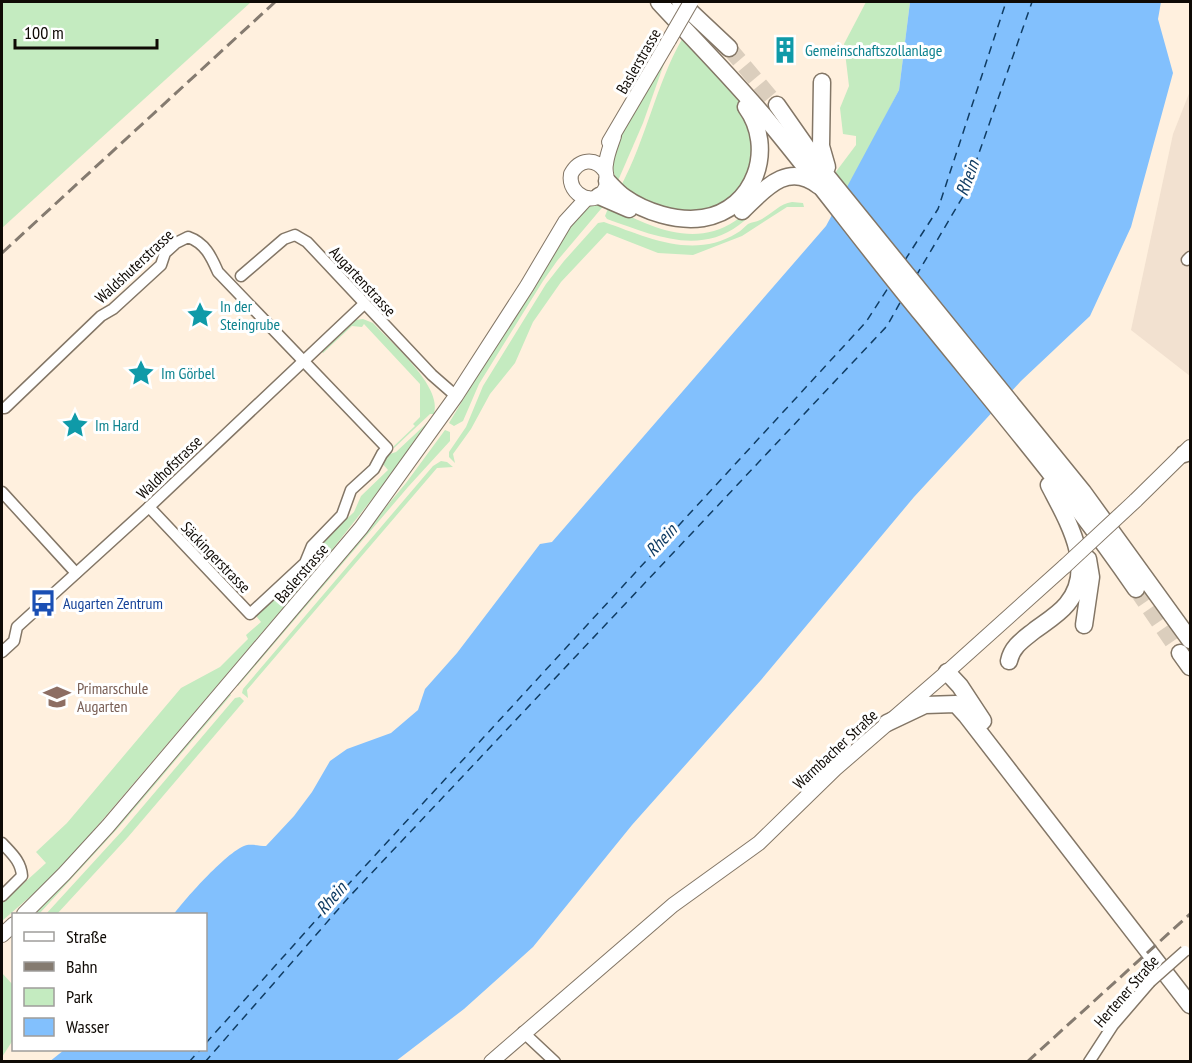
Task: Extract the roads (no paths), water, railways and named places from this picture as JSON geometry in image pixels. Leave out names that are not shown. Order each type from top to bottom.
[{"type":"highway","points":[[659,2],[719,64],[769,122],[848,201],[916,297]]},
{"type":"highway","points":[[680,2],[729,48]]},
{"type":"highway","points":[[600,187],[654,212],[691,219],[724,211],[747,191],[760,162],[757,124],[690,35]]},
{"type":"highway","points":[[822,82],[821,146],[824,177]]},
{"type":"highway","points":[[777,105],[824,177],[916,297],[1014,418],[1083,492],[1165,602],[1185,646],[1191,668]]},
{"type":"highway","points":[[600,187],[615,201],[656,223],[670,227],[696,228],[721,224],[733,218],[775,180],[783,177],[801,178],[814,182],[824,177]]},
{"type":"highway","points":[[1009,661],[1014,647],[1065,607],[1080,578],[1081,563],[1065,517],[1014,418]]},
{"type":"highway","points":[[1028,445],[1113,555],[1136,589]]},
{"type":"highway","points":[[1053,476],[1074,521],[1089,563],[1090,588],[1084,625]]},
{"type":"highway","points":[[1078,511],[1095,546]]},
{"type":"highway","points":[[1165,602],[1191,620]]},
{"type":"highway","points":[[947,672],[948,694],[1191,1005]]},
{"type":"highway","points":[[947,672],[960,686],[987,726],[1191,998]]},
{"type":"highway","points":[[887,723],[925,705],[956,704]]},
{"type":"main road","name":"Baslerstrasse","points":[[593,162],[614,136],[691,2]]},
{"type":"main road","name":"Baslerstrasse","points":[[26,913],[108,826],[361,528],[456,396],[565,222],[600,187],[614,136]]},
{"type":"main road","points":[[593,162],[602,167],[600,187],[580,197],[572,188],[570,178],[573,170],[581,163],[593,162]]},
{"type":"main road","name":"Baslerstrasse","points":[[565,222],[572,188]]},
{"type":"main road","name":"Warmbacher Straße","points":[[491,1062],[523,1032],[673,905],[759,843],[835,769],[1065,566],[1188,451]]},
{"type":"street","name":"Augartenstrasse","points":[[241,276],[284,238],[295,236],[307,242],[432,375],[456,396]]},
{"type":"street","name":"Waldshuterstrasse","points":[[2,408],[5,408],[101,316],[161,265],[165,253],[176,243],[188,237],[198,241],[210,253],[218,272],[304,359]]},
{"type":"street","name":"Waldhofstrasse","points":[[2,652],[14,641],[16,627],[148,507],[364,304]]},
{"type":"street","name":"Säckingerstrasse","points":[[148,507],[250,614],[305,563],[312,546],[342,515],[351,490],[374,470],[387,448],[304,359]]},
{"type":"street","points":[[2,492],[76,573]]},
{"type":"street","points":[[2,843],[18,860],[22,876],[2,896]]},
{"type":"street","name":"Hertener Straße","points":[[1089,1062],[1113,1025],[1150,982],[1188,948]]},
{"type":"street","points":[[523,1032],[555,1062]]},
{"type":"water","name":"Rhein","points":[[910,2],[1161,2],[1158,19],[1173,73],[1131,227],[1090,316],[1021,381],[914,497],[761,680],[632,825],[533,947],[464,1009],[396,1061],[49,1062],[63,1051],[207,1051],[207,913],[175,913],[197,887],[239,848],[247,845],[266,846],[294,816],[312,792],[330,761],[347,749],[391,733],[418,710],[425,689],[457,653],[540,544],[552,542],[826,226],[899,90]]},
{"type":"tunnel","points":[[729,48],[777,105]]},
{"type":"tunnel","points":[[1136,589],[1180,653]]},
{"type":"railway","points":[[2,253],[275,2]]},
{"type":"railway","points":[[1027,1062],[1190,914]]},
{"type":"place","name":"Gemeinschaftszollanlage","points":[[785,50]]},
{"type":"place","name":"In der Steingrube","points":[[200,315]]},
{"type":"place","name":"Im Görbel","points":[[141,373]]},
{"type":"place","name":"Im Hard","points":[[75,425]]},
{"type":"place","name":"Augarten Zentrum","points":[[43,603]]},
{"type":"place","name":"Primarschule Augarten","points":[[57,697]]}]
